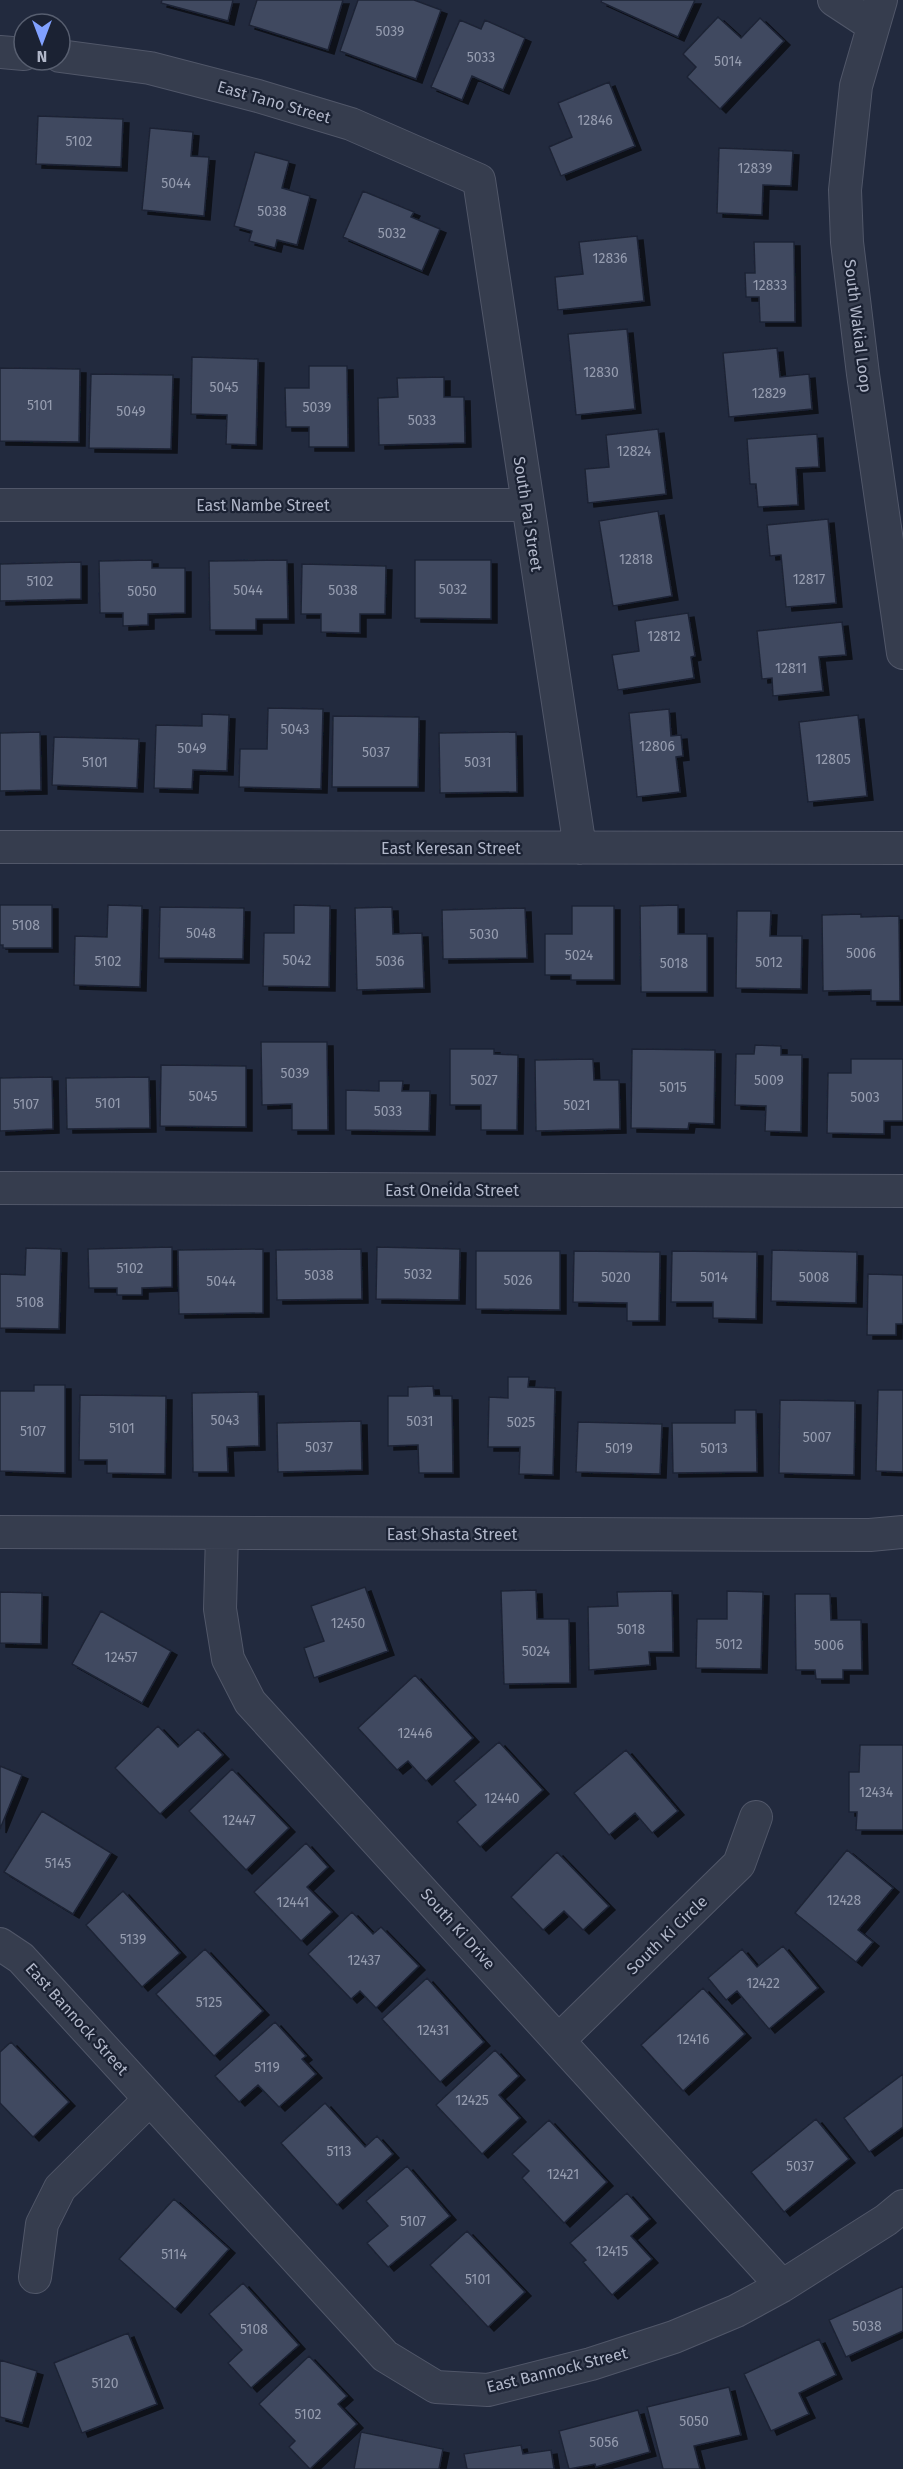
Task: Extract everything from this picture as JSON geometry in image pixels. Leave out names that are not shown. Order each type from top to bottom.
[{"type":"street","points":[[834,0],[877,12]]},
{"type":"street","name":"South Wakial Loop","points":[[877,12],[856,86],[845,190],[847,242],[903,653]]},
{"type":"street","name":"East Tano Street","points":[[72,58],[150,68],[258,96],[351,124],[479,180]]},
{"type":"street","name":"South Pai Street","points":[[479,180],[580,848]]},
{"type":"street","name":"East Nambe Street","points":[[0,505],[527,505]]},
{"type":"street","name":"East Keresan Street","points":[[0,847],[903,848]]},
{"type":"street","name":"East Oneida Street","points":[[0,1188],[903,1191]]},
{"type":"street","name":"East Shasta Street","points":[[0,1532],[870,1535],[903,1532]]},
{"type":"street","name":"South Ki Drive","points":[[222,1534],[220,1610],[228,1659],[250,1702],[782,2286]]},
{"type":"street","name":"South Ki Circle","points":[[559,2040],[739,1864],[756,1817]]},
{"type":"street","name":"East Bannock Street","points":[[0,1944],[21,1958],[385,2356],[436,2387],[488,2390],[591,2364],[674,2337],[736,2311],[782,2286],[886,2220],[903,2206]]},
{"type":"street","points":[[35,2277],[42,2224],[60,2188],[150,2099]]},
{"type":"building","points":[[162,0],[233,0],[228,21],[161,3]]},
{"type":"building","points":[[257,0],[343,0],[328,50],[249,25]]},
{"type":"building","points":[[358,0],[414,0],[441,10],[416,79],[340,51]]},
{"type":"building","points":[[602,0],[695,0],[678,37],[601,2]]},
{"type":"building","points":[[718,17],[741,38],[760,18],[784,41],[720,109],[687,77],[696,67],[683,54]]},
{"type":"building","points":[[460,20],[481,29],[485,20],[525,38],[503,90],[472,76],[462,100],[431,87]]},
{"type":"building","points":[[609,82],[635,146],[561,176],[549,147],[572,137],[558,103]]},
{"type":"building","points":[[38,116],[123,119],[121,167],[36,164]]},
{"type":"building","points":[[150,128],[193,132],[191,156],[209,157],[204,216],[142,210]]},
{"type":"building","points":[[719,148],[793,151],[791,186],[763,185],[762,215],[717,213]]},
{"type":"building","points":[[255,152],[289,161],[282,188],[310,196],[297,245],[277,240],[275,248],[249,241],[252,231],[234,226]]},
{"type":"building","points":[[363,191],[414,212],[411,217],[440,229],[422,271],[343,237]]},
{"type":"building","points":[[637,236],[644,301],[558,310],[555,277],[583,274],[579,242]]},
{"type":"building","points":[[754,242],[794,242],[795,322],[760,322],[759,297],[746,297],[745,273],[755,273]]},
{"type":"building","points":[[627,329],[635,409],[576,415],[568,334]]},
{"type":"building","points":[[777,348],[780,377],[809,374],[812,409],[729,417],[723,353]]},
{"type":"building","points":[[192,357],[258,359],[256,445],[226,444],[227,415],[191,414]]},
{"type":"building","points":[[309,366],[347,366],[348,447],[309,447],[309,427],[286,427],[285,388],[309,388]]},
{"type":"building","points":[[0,368],[80,369],[79,442],[0,441]]},
{"type":"building","points":[[91,374],[173,375],[171,449],[89,448]]},
{"type":"building","points":[[444,377],[444,397],[464,397],[465,443],[379,445],[378,398],[398,397],[397,378]]},
{"type":"building","points":[[658,429],[666,494],[588,503],[585,469],[609,467],[606,435]]},
{"type":"building","points":[[817,434],[819,467],[796,468],[798,505],[758,507],[756,484],[750,484],[747,439]]},
{"type":"building","points":[[658,511],[672,596],[613,606],[599,521]]},
{"type":"building","points":[[828,519],[836,603],[786,607],[781,555],[770,556],[767,525]]},
{"type":"building","points":[[152,560],[152,568],[185,568],[185,613],[148,614],[148,625],[123,626],[123,613],[100,613],[99,561]]},
{"type":"building","points":[[287,560],[288,619],[256,619],[256,630],[210,630],[209,561]]},
{"type":"building","points":[[415,560],[491,560],[491,619],[415,618]]},
{"type":"building","points":[[81,562],[81,599],[0,601],[0,564]]},
{"type":"building","points":[[302,564],[386,566],[385,614],[360,614],[360,633],[321,632],[321,614],[301,614]]},
{"type":"building","points":[[688,613],[695,656],[691,657],[694,678],[618,690],[612,655],[639,651],[635,621]]},
{"type":"building","points":[[842,622],[846,655],[819,657],[823,691],[773,696],[772,678],[762,679],[757,631]]},
{"type":"building","points":[[268,708],[323,709],[321,789],[239,787],[240,749],[267,749]]},
{"type":"building","points":[[669,709],[671,736],[681,735],[683,756],[676,757],[680,792],[637,797],[629,713]]},
{"type":"building","points":[[202,714],[229,715],[227,771],[193,770],[192,789],[154,788],[156,725],[202,726]]},
{"type":"building","points":[[858,715],[867,796],[808,802],[799,722]]},
{"type":"building","points":[[333,716],[419,717],[418,787],[332,787]]},
{"type":"building","points":[[40,732],[41,790],[0,791],[0,733]]},
{"type":"building","points":[[516,732],[517,792],[440,793],[439,733]]},
{"type":"building","points":[[54,737],[139,739],[137,788],[52,785]]},
{"type":"building","points":[[0,905],[52,905],[52,948],[3,948],[3,945],[0,945]]},
{"type":"building","points":[[108,905],[142,906],[140,987],[74,985],[75,936],[107,937]]},
{"type":"building","points":[[294,905],[330,906],[329,987],[263,986],[264,933],[294,933]]},
{"type":"building","points":[[678,905],[678,934],[707,934],[707,992],[641,992],[640,906]]},
{"type":"building","points":[[572,906],[614,906],[614,980],[571,980],[571,975],[545,975],[545,934],[572,934]]},
{"type":"building","points":[[160,907],[244,908],[243,959],[159,958]]},
{"type":"building","points":[[392,907],[393,934],[422,933],[424,988],[357,990],[355,908]]},
{"type":"building","points":[[525,908],[527,958],[443,959],[442,910]]},
{"type":"building","points":[[737,911],[771,911],[770,936],[802,936],[801,989],[736,988]]},
{"type":"building","points":[[861,914],[861,917],[899,916],[900,1001],[871,1001],[871,990],[823,991],[822,915]]},
{"type":"building","points":[[261,1042],[327,1042],[328,1130],[292,1130],[292,1104],[262,1105]]},
{"type":"building","points":[[755,1045],[781,1046],[781,1055],[802,1055],[801,1132],[765,1131],[766,1106],[735,1105],[736,1054],[754,1054]]},
{"type":"building","points":[[450,1049],[494,1049],[494,1054],[518,1055],[517,1130],[481,1130],[481,1105],[450,1105]]},
{"type":"building","points":[[632,1049],[715,1050],[714,1124],[689,1123],[688,1129],[631,1128]]},
{"type":"building","points":[[593,1059],[594,1080],[619,1080],[620,1129],[536,1131],[535,1060]]},
{"type":"building","points":[[851,1059],[903,1059],[903,1121],[884,1121],[884,1134],[827,1133],[828,1073],[851,1073]]},
{"type":"building","points":[[161,1065],[246,1066],[246,1127],[160,1126]]},
{"type":"building","points":[[52,1077],[53,1129],[0,1131],[0,1078]]},
{"type":"building","points":[[149,1077],[150,1128],[67,1129],[66,1078]]},
{"type":"building","points":[[379,1081],[403,1081],[402,1091],[430,1091],[429,1131],[346,1130],[346,1090],[379,1091]]},
{"type":"building","points":[[172,1247],[172,1287],[142,1288],[142,1295],[117,1295],[117,1288],[89,1288],[88,1249]]},
{"type":"building","points":[[377,1247],[460,1249],[459,1300],[376,1299]]},
{"type":"building","points":[[26,1248],[61,1249],[59,1329],[0,1328],[0,1274],[25,1275]]},
{"type":"building","points":[[263,1249],[263,1313],[179,1314],[178,1250]]},
{"type":"building","points":[[361,1249],[362,1299],[277,1300],[276,1250]]},
{"type":"building","points":[[772,1250],[857,1252],[856,1303],[771,1301]]},
{"type":"building","points":[[476,1251],[560,1251],[560,1310],[476,1309]]},
{"type":"building","points":[[574,1251],[660,1252],[659,1321],[627,1321],[627,1303],[573,1302]]},
{"type":"building","points":[[672,1251],[757,1252],[756,1319],[713,1318],[713,1302],[671,1302]]},
{"type":"building","points":[[868,1274],[903,1275],[903,1324],[896,1324],[896,1335],[867,1335]]},
{"type":"building","points":[[508,1377],[529,1377],[528,1387],[555,1388],[553,1475],[519,1474],[520,1447],[488,1447],[489,1397],[508,1398]]},
{"type":"building","points":[[34,1385],[65,1385],[65,1473],[0,1471],[0,1391],[34,1391]]},
{"type":"building","points":[[433,1386],[434,1396],[452,1396],[453,1473],[419,1473],[418,1445],[388,1446],[388,1396],[408,1396],[408,1387]]},
{"type":"building","points":[[878,1390],[903,1390],[903,1472],[876,1471]]},
{"type":"building","points":[[258,1392],[259,1446],[227,1447],[228,1472],[193,1472],[192,1393]]},
{"type":"building","points":[[80,1395],[166,1396],[165,1474],[107,1473],[107,1460],[79,1460]]},
{"type":"building","points":[[780,1400],[855,1401],[854,1475],[779,1473]]},
{"type":"building","points":[[735,1410],[756,1410],[757,1472],[673,1473],[672,1423],[735,1423]]},
{"type":"building","points":[[361,1421],[362,1470],[278,1472],[277,1423]]},
{"type":"building","points":[[578,1422],[662,1424],[660,1474],[576,1472]]},
{"type":"building","points":[[365,1587],[388,1651],[314,1678],[304,1648],[324,1641],[311,1606]]},
{"type":"building","points":[[536,1590],[537,1619],[569,1619],[570,1683],[504,1684],[501,1591]]},
{"type":"building","points":[[672,1591],[673,1652],[649,1652],[650,1665],[589,1670],[588,1607],[618,1606],[617,1592]]},
{"type":"building","points":[[727,1591],[763,1592],[761,1669],[696,1668],[697,1619],[727,1619]]},
{"type":"building","points":[[0,1592],[42,1593],[41,1644],[0,1643]]},
{"type":"building","points":[[795,1594],[830,1594],[831,1620],[861,1620],[862,1670],[843,1670],[843,1679],[816,1679],[815,1670],[796,1670]]},
{"type":"building","points":[[101,1611],[171,1651],[142,1703],[72,1664]]},
{"type":"building","points":[[415,1675],[473,1738],[426,1781],[408,1761],[397,1770],[358,1728]]},
{"type":"building","points":[[158,1726],[178,1747],[198,1729],[223,1755],[160,1814],[115,1768]]},
{"type":"building","points":[[499,1742],[543,1790],[480,1847],[457,1822],[476,1805],[454,1781]]},
{"type":"building","points":[[860,1745],[903,1745],[903,1830],[856,1830],[857,1812],[849,1812],[849,1772],[859,1772]]},
{"type":"building","points":[[626,1750],[678,1811],[652,1833],[635,1813],[609,1835],[574,1793]]},
{"type":"building","points":[[0,1766],[22,1775],[0,1829]]},
{"type":"building","points":[[232,1769],[289,1828],[246,1870],[189,1811]]},
{"type":"building","points":[[42,1811],[111,1853],[73,1914],[4,1872]]},
{"type":"building","points":[[306,1843],[328,1867],[307,1887],[332,1912],[301,1941],[254,1892]]},
{"type":"building","points":[[847,1850],[893,1888],[858,1930],[873,1942],[856,1962],[795,1913]]},
{"type":"building","points":[[557,1852],[609,1906],[583,1930],[564,1911],[543,1930],[511,1897]]},
{"type":"building","points":[[123,1891],[180,1953],[142,1987],[86,1925]]},
{"type":"building","points":[[352,1912],[373,1934],[381,1927],[419,1966],[376,2008],[360,1991],[351,1999],[308,1954]]},
{"type":"building","points":[[783,1946],[818,1988],[769,2029],[737,1991],[726,2000],[708,1978],[742,1949],[757,1967]]},
{"type":"building","points":[[205,1949],[263,2011],[214,2056],[156,1994]]},
{"type":"building","points":[[427,1978],[484,2042],[440,2082],[382,2019]]},
{"type":"building","points":[[703,1988],[745,2034],[683,2091],[641,2045]]},
{"type":"building","points":[[275,2022],[306,2056],[302,2059],[316,2074],[279,2107],[258,2085],[239,2102],[215,2076]]},
{"type":"building","points":[[11,2042],[69,2102],[33,2137],[0,2103],[0,2052]]},
{"type":"building","points":[[495,2050],[519,2076],[499,2095],[520,2118],[482,2154],[436,2105]]},
{"type":"building","points":[[903,2074],[903,2127],[869,2152],[844,2118]]},
{"type":"building","points":[[325,2103],[365,2147],[377,2136],[393,2154],[337,2205],[281,2143]]},
{"type":"building","points":[[816,2119],[849,2159],[784,2212],[751,2172]]},
{"type":"building","points":[[549,2120],[607,2182],[564,2223],[522,2178],[529,2171],[512,2154]]},
{"type":"building","points":[[407,2166],[450,2216],[388,2267],[367,2243],[388,2226],[366,2201]]},
{"type":"building","points":[[627,2193],[650,2219],[631,2236],[652,2259],[612,2295],[583,2262],[586,2260],[570,2243]]},
{"type":"building","points":[[174,2199],[229,2249],[175,2309],[119,2259]]},
{"type":"building","points":[[467,2231],[525,2292],[488,2327],[430,2265]]},
{"type":"building","points":[[243,2283],[299,2345],[251,2388],[228,2363],[242,2350],[209,2314]]},
{"type":"building","points":[[903,2286],[903,2331],[846,2357],[829,2320]]},
{"type":"building","points":[[128,2333],[157,2404],[82,2433],[54,2363]]},
{"type":"building","points":[[819,2339],[836,2375],[799,2393],[809,2414],[771,2431],[744,2374]]},
{"type":"building","points":[[309,2356],[347,2396],[338,2404],[357,2424],[310,2469],[289,2447],[295,2441],[259,2404]]},
{"type":"building","points":[[0,2360],[37,2371],[22,2423],[0,2417]]},
{"type":"building","points":[[729,2387],[741,2435],[694,2446],[700,2469],[663,2469],[647,2407]]},
{"type":"building","points":[[638,2410],[650,2452],[596,2467],[595,2464],[569,2469],[559,2431]]},
{"type":"building","points":[[361,2432],[443,2449],[439,2469],[354,2469]]},
{"type":"building","points":[[521,2445],[523,2454],[551,2450],[554,2469],[467,2469],[464,2454]]}]
